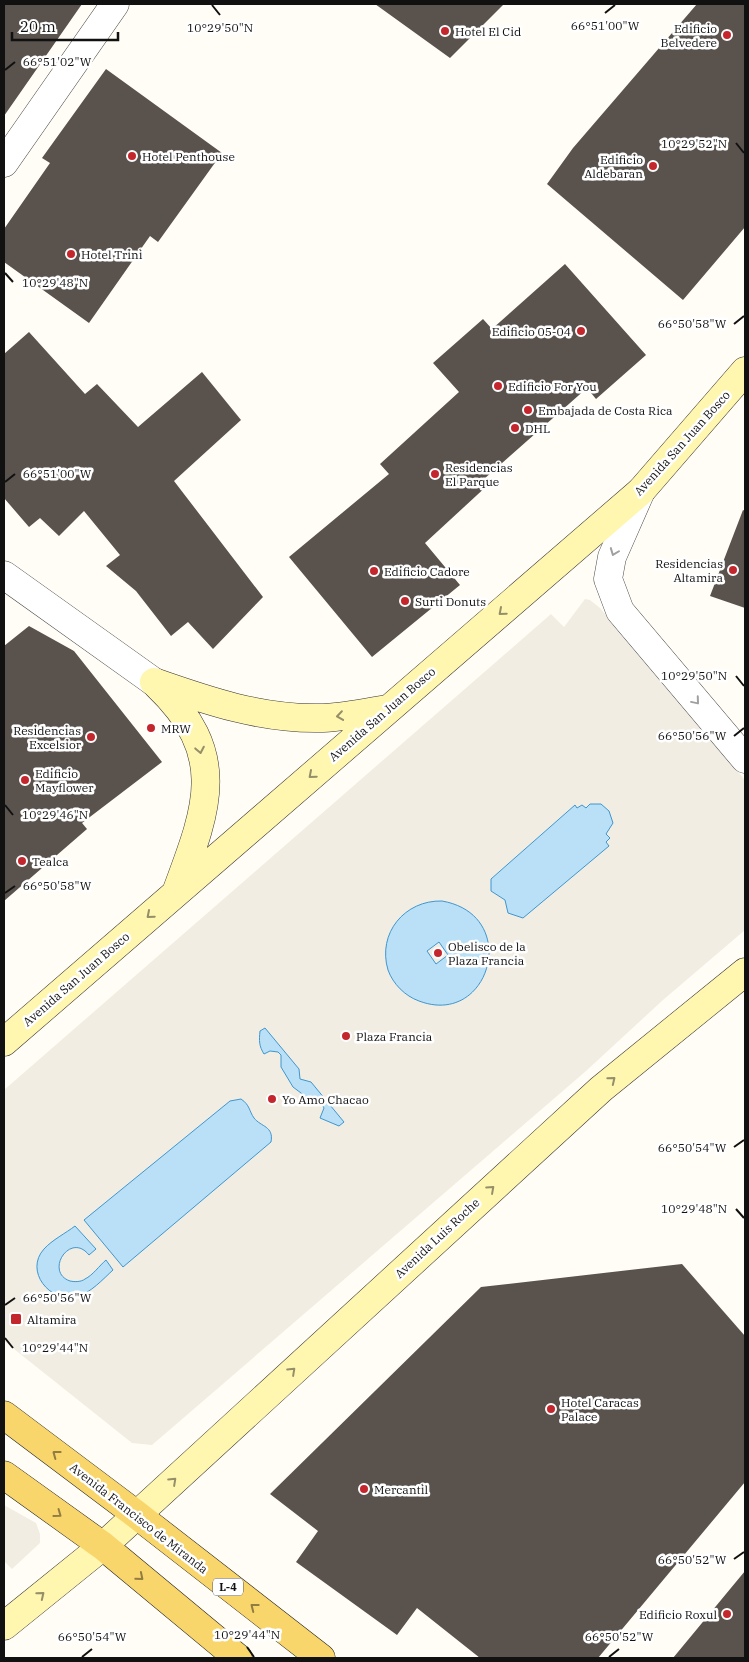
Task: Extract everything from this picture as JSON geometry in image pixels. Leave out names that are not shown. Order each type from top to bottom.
[{"type":"main road","name":"Avenida San Juan Bosco","points":[[4,1042],[641,491],[745,371]]},
{"type":"main road","points":[[154,682],[207,700],[263,715],[321,718],[388,709]]},
{"type":"main road","points":[[154,682],[188,719],[200,744],[203,768],[205,800],[200,828],[176,892]]},
{"type":"main road","name":"Avenida Luis Roche","points":[[4,1626],[103,1546],[601,1089],[745,972]]},
{"type":"main road","name":"Avenida Francisco de Miranda","points":[[4,1415],[138,1514],[321,1658]]},
{"type":"main road","points":[[4,1475],[103,1546],[238,1658]]},
{"type":"street","points":[[4,163],[115,4]]},
{"type":"street","points":[[641,491],[612,557],[608,579],[620,611],[745,759]]},
{"type":"street","points":[[4,575],[154,682]]},
{"type":"shaded area","name":"Plaza Francia","points":[[585,599],[590,600],[600,608],[745,780],[745,930],[663,1000],[586,1071],[152,1445],[132,1443],[4,1341],[4,1090],[551,614],[564,627]]},
{"type":"shaded area","points":[[4,1505],[36,1523],[40,1534],[40,1543],[12,1569],[4,1561]]},
{"type":"water","points":[[590,804],[601,804],[609,811],[613,823],[606,834],[610,838],[606,842],[609,846],[523,918],[508,913],[505,900],[491,891],[491,879],[575,805],[577,808],[582,805],[586,808]]},
{"type":"water","points":[[442,901],[467,910],[482,926],[489,946],[487,966],[479,985],[464,999],[444,1005],[419,1001],[404,993],[396,985],[388,970],[386,956],[390,932],[397,921],[406,913],[416,906]],"holes":[[[439,942],[448,955],[436,964],[427,951]]]},
{"type":"water","points":[[265,1028],[299,1069],[300,1079],[311,1082],[344,1122],[339,1126],[320,1118],[324,1108],[320,1101],[309,1099],[293,1087],[281,1067],[281,1055],[278,1052],[270,1051],[264,1054],[260,1046],[260,1031]]},
{"type":"water","points":[[241,1099],[248,1106],[254,1118],[269,1130],[271,1142],[123,1267],[84,1220],[230,1101]]},
{"type":"water","points":[[75,1226],[96,1249],[89,1255],[82,1249],[74,1248],[68,1250],[60,1262],[59,1270],[63,1276],[70,1281],[82,1281],[106,1260],[113,1270],[87,1292],[76,1297],[66,1298],[57,1295],[43,1284],[38,1275],[37,1267],[44,1249]]},
{"type":"building","points":[[4,4],[82,4],[4,116]]},
{"type":"building","name":"Hotel El Cid","points":[[375,4],[504,4],[450,58]]},
{"type":"building","name":"Edificio Aldebaran","points":[[697,4],[745,4],[745,227],[683,300],[547,184],[573,148]]},
{"type":"building","points":[[106,69],[222,153],[158,242],[150,236],[89,323],[4,262],[4,229],[50,163],[42,158]]},
{"type":"building","points":[[565,264],[646,355],[596,399],[587,388],[484,479],[489,484],[425,543],[460,585],[372,657],[289,557],[389,474],[380,464],[459,392],[433,363],[483,319],[492,329]]},
{"type":"building","points":[[29,332],[85,394],[97,384],[138,427],[202,372],[241,420],[174,481],[263,597],[213,649],[188,622],[171,636],[136,591],[106,566],[120,555],[84,511],[59,536],[40,518],[29,527],[4,498],[4,354]]},
{"type":"building","name":"Residencias Altamira","points":[[743,510],[745,511],[745,608],[710,596]]},
{"type":"building","points":[[29,626],[74,651],[162,762],[82,823],[87,829],[4,901],[4,646]]},
{"type":"building","name":"Hotel Caracas Palace","points":[[682,1264],[745,1336],[745,1482],[598,1658],[480,1658],[417,1608],[397,1635],[296,1562],[318,1531],[270,1494],[481,1287]]},
{"type":"building","name":"Edificio Roxul","points":[[745,1571],[745,1658],[673,1658]]},
{"type":"place","name":"Hotel El Cid","points":[[445,31]]},
{"type":"place","name":"Edificio Belvedere","points":[[727,35]]},
{"type":"place","name":"Hotel Penthouse","points":[[132,156]]},
{"type":"place","name":"Edificio Aldebaran","points":[[653,166]]},
{"type":"place","name":"Hotel Trini","points":[[71,254]]},
{"type":"place","name":"Edificio 05-04","points":[[581,331]]},
{"type":"place","name":"Edificio For You","points":[[498,386]]},
{"type":"place","name":"Embajada de Costa Rica","points":[[528,410]]},
{"type":"place","name":"DHL","points":[[515,428]]},
{"type":"place","name":"Residencias El Parque","points":[[435,474]]},
{"type":"place","name":"Residencias Altamira","points":[[733,570]]},
{"type":"place","name":"Edificio Cadore","points":[[374,571]]},
{"type":"place","name":"Surti Donuts","points":[[405,601]]},
{"type":"place","name":"MRW","points":[[151,728]]},
{"type":"place","name":"Residencias Excelsior","points":[[91,737]]},
{"type":"place","name":"Edificio Mayflower","points":[[25,780]]},
{"type":"place","name":"Tealca","points":[[22,861]]},
{"type":"place","name":"Obelisco de la Plaza Francia","points":[[438,953]]},
{"type":"place","name":"Plaza Francia","points":[[346,1036]]},
{"type":"place","name":"Yo Amo Chacao","points":[[272,1099]]},
{"type":"place","name":"Altamira","points":[[16,1319]]},
{"type":"place","name":"Hotel Caracas Palace","points":[[551,1409]]},
{"type":"place","name":"Mercantil","points":[[364,1489]]},
{"type":"place","name":"Edificio Roxul","points":[[727,1614]]}]
